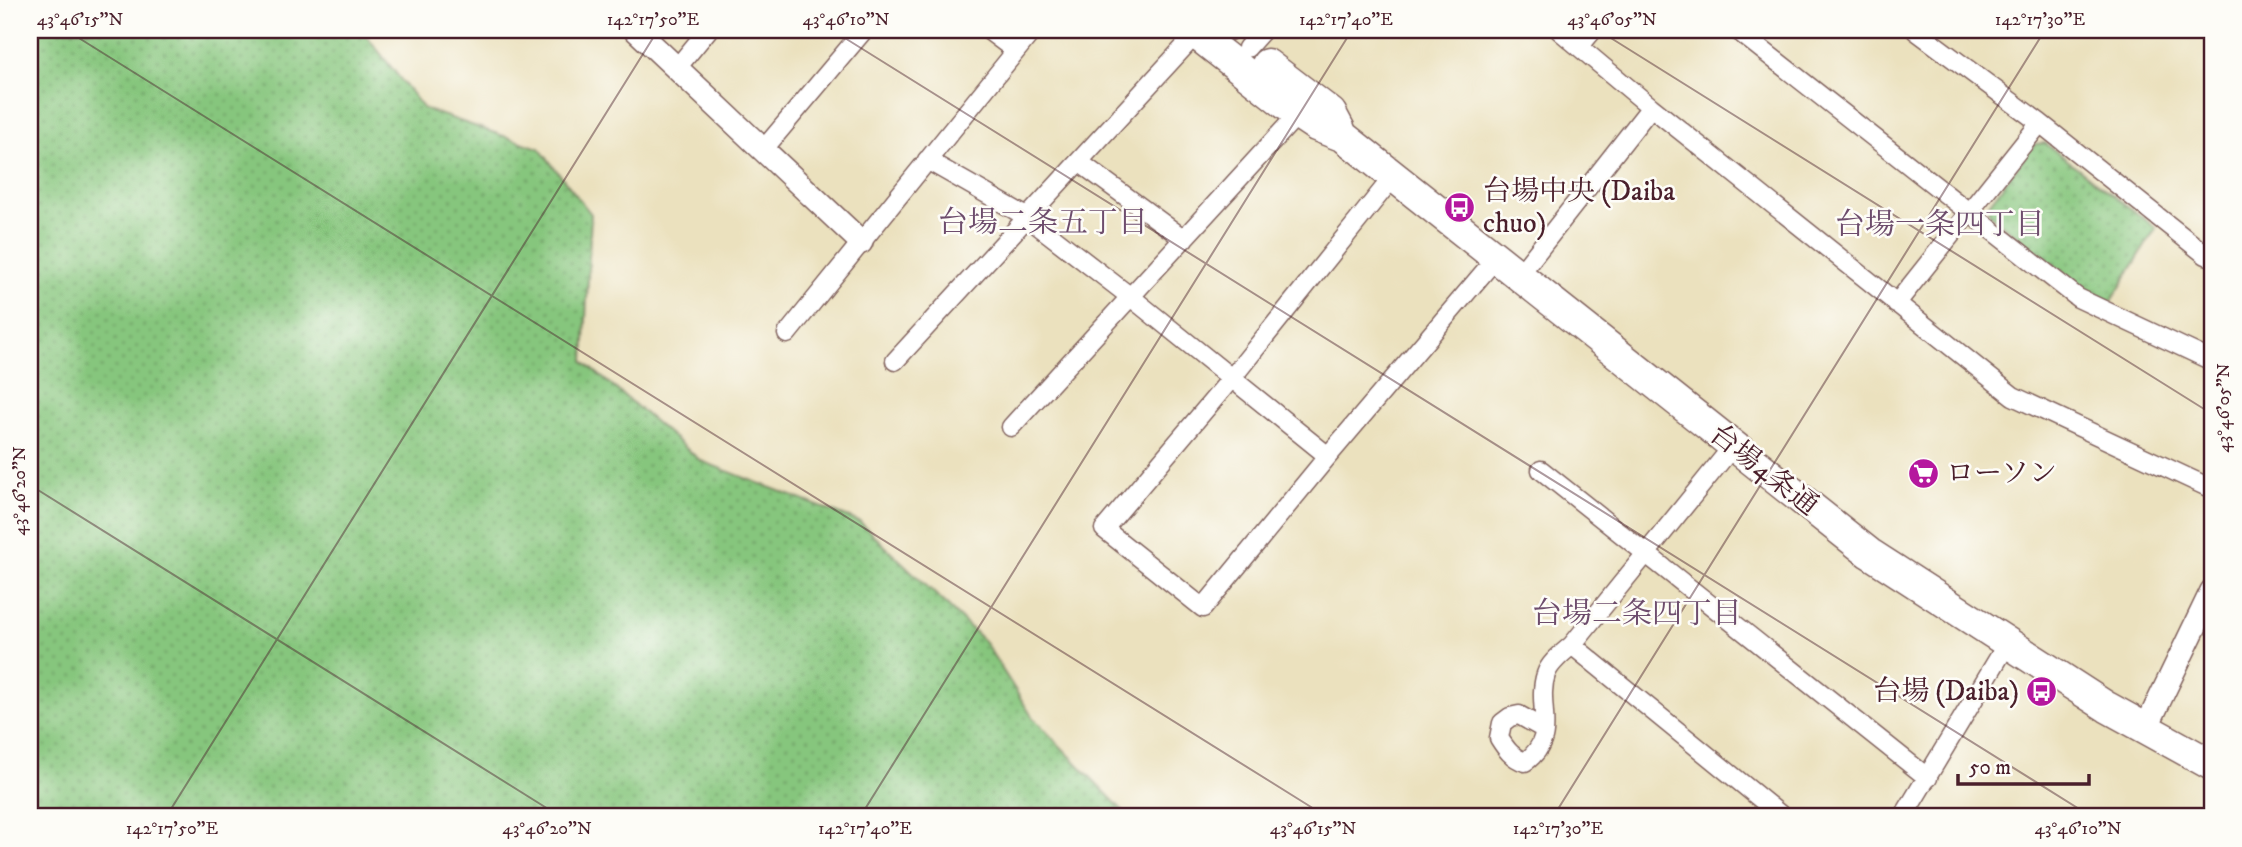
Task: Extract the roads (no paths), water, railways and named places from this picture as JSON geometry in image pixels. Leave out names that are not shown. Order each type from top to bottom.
[{"type":"highway","name":"台場4条通","points":[[1227,34],[1298,114],[1316,126],[1344,137],[1869,553],[2007,644],[2146,730],[2212,765]]},
{"type":"highway","name":"台場4条通","points":[[1227,34],[1331,113],[1344,137]]},
{"type":"street","points":[[636,30],[861,242]]},
{"type":"street","points":[[676,69],[708,30]]},
{"type":"street","points":[[763,150],[864,30]]},
{"type":"street","points":[[988,30],[1016,51]]},
{"type":"street","points":[[787,334],[1033,30]]},
{"type":"street","points":[[1559,30],[1651,107],[2013,396],[2212,489]]},
{"type":"street","points":[[1579,47],[1593,30]]},
{"type":"street","points":[[1737,30],[2078,298],[2212,360]]},
{"type":"street","points":[[1915,30],[2212,257]]},
{"type":"street","points":[[895,361],[1079,162],[1227,34]]},
{"type":"street","points":[[1393,177],[1231,379],[1104,529],[1203,608],[1328,456],[1508,267],[1651,107]]},
{"type":"street","points":[[1011,427],[1298,114]]},
{"type":"street","points":[[1896,304],[2040,124]]},
{"type":"street","points":[[928,160],[1027,217],[1328,456]]},
{"type":"street","points":[[1079,162],[1184,239]]},
{"type":"street","points":[[1544,729],[1546,674],[1556,659],[1572,645],[1733,446]]},
{"type":"street","points":[[1541,470],[1928,778]]},
{"type":"street","points":[[2146,730],[2212,591]]},
{"type":"street","points":[[1903,817],[2007,644]]},
{"type":"street","points":[[1572,645],[1783,817]]},
{"type":"place","name":"台場中央 (Daiba chuo)","points":[[1460,207]]},
{"type":"place","name":"ローソン","points":[[1923,473]]},
{"type":"place","name":"台場 (Daiba)","points":[[2042,691]]},
{"type":"district","name":"台場二条五丁目","points":[[1043,223]]},
{"type":"district","name":"台場一条四丁目","points":[[1940,225]]},
{"type":"district","name":"台場二条四丁目","points":[[1637,614]]}]
